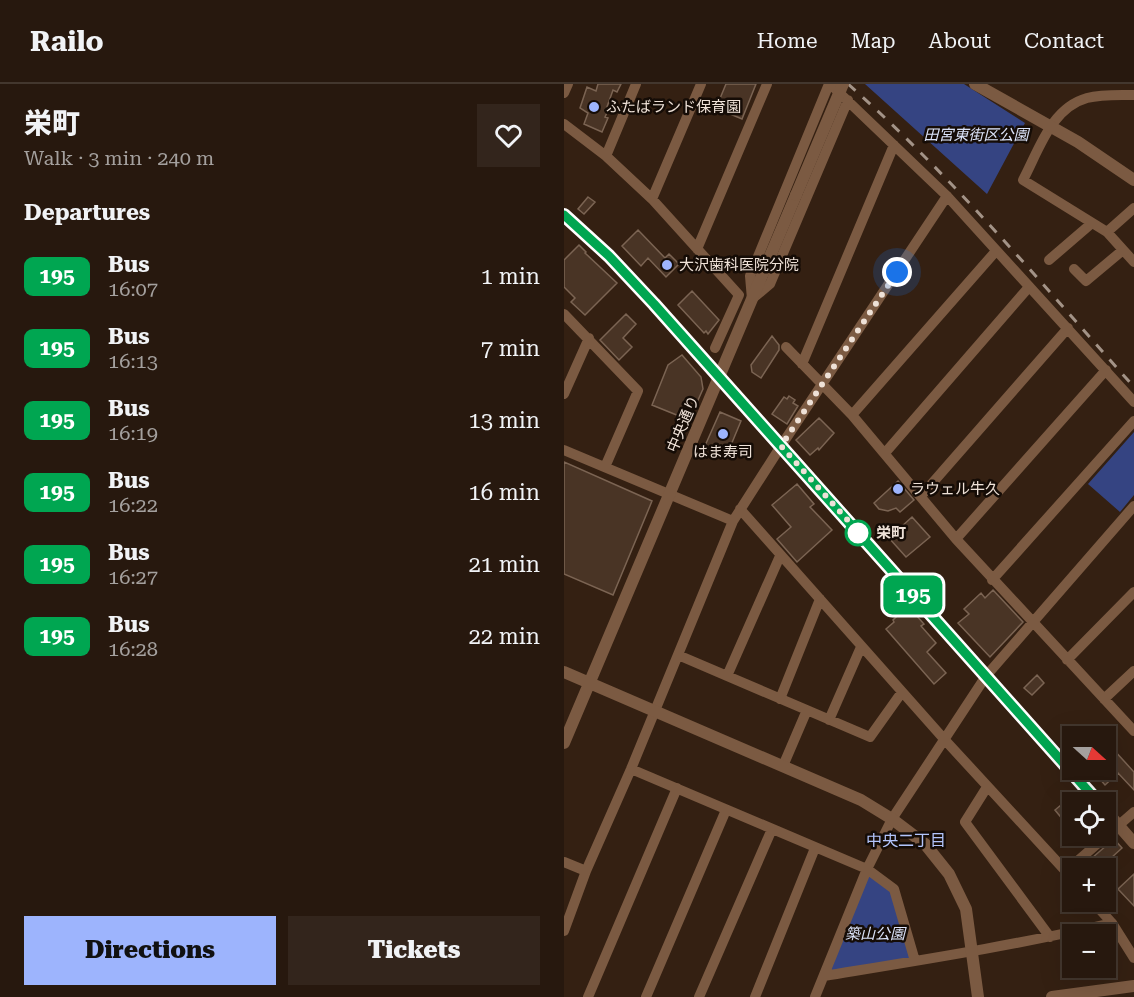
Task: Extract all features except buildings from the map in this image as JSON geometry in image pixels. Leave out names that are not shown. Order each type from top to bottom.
[{"type":"street","points":[[564,93],[568,84]]},
{"type":"street","points":[[606,156],[636,84]]},
{"type":"street","points":[[652,199],[701,84]]},
{"type":"street","points":[[697,249],[767,84]]},
{"type":"street","points":[[752,298],[750,276],[830,84],[947,196],[1134,402]]},
{"type":"street","name":"中央通り","points":[[564,743],[843,84]]},
{"type":"street","points":[[975,84],[1078,142],[1134,180]]},
{"type":"street","points":[[1134,95],[1117,90],[1075,103],[1050,127],[1023,180],[1107,232],[1134,261]]},
{"type":"street","points":[[752,298],[770,284],[848,100]]},
{"type":"street","points":[[564,124],[606,156],[652,199],[739,295],[715,348]]},
{"type":"street","points":[[802,364],[894,145]]},
{"type":"street","points":[[564,931],[586,871],[631,769],[733,521],[947,196]]},
{"type":"street","points":[[1107,232],[1134,208]]},
{"type":"street","points":[[564,215],[609,256],[720,377],[1089,792]]},
{"type":"street","points":[[1049,260],[1092,223]]},
{"type":"street","points":[[1074,269],[1086,281],[1123,250]]},
{"type":"street","points":[[852,415],[996,251]]},
{"type":"street","points":[[885,453],[1029,287]]},
{"type":"street","points":[[564,314],[638,391],[605,467]]},
{"type":"street","points":[[921,496],[1068,328]]},
{"type":"street","points":[[564,394],[589,338]]},
{"type":"street","points":[[786,347],[852,415],[992,580],[1134,731]]},
{"type":"street","points":[[956,539],[1106,370]]},
{"type":"street","points":[[992,580],[1134,421]]},
{"type":"street","points":[[564,450],[733,521]]},
{"type":"street","points":[[815,997],[867,869],[892,819],[986,676],[1134,506]]},
{"type":"street","points":[[740,509],[987,787],[1062,867]]},
{"type":"street","points":[[727,676],[780,556]]},
{"type":"street","points":[[1067,660],[1134,592]]},
{"type":"street","points":[[780,699],[820,599]]},
{"type":"street","points":[[829,720],[861,646]]},
{"type":"street","points":[[678,655],[870,737],[902,692]]},
{"type":"street","points":[[1104,699],[1134,671]]},
{"type":"street","points":[[564,672],[861,800],[892,819],[925,844],[949,874],[966,909],[978,997]]},
{"type":"street","points":[[783,766],[807,710]]},
{"type":"street","points":[[631,769],[867,869],[894,889],[915,961]]},
{"type":"street","points":[[987,787],[965,822],[1050,937]]},
{"type":"street","points":[[588,997],[676,788]]},
{"type":"street","points":[[646,997],[726,810]]},
{"type":"street","points":[[1086,858],[1134,812]]},
{"type":"street","points":[[1116,823],[1134,843]]},
{"type":"street","points":[[699,997],[772,829]]},
{"type":"street","points":[[755,997],[815,848]]},
{"type":"street","points":[[564,862],[586,871]]},
{"type":"street","points":[[1102,912],[1112,922],[1134,958]]},
{"type":"street","points":[[824,976],[973,952],[1112,922]]},
{"type":"street","points":[[1052,997],[1134,986]]},
{"type":"green space","name":"田宮東街区公園","points":[[865,84],[964,84],[1025,123],[987,194]]},
{"type":"green space","points":[[1134,432],[1134,495],[1120,512],[1088,484]]},
{"type":"green space","name":"築山公園","points":[[867,869],[894,889],[915,961],[824,976]]},
{"type":"railway","points":[[848,84],[960,193],[1134,387]]},
{"type":"bus line","name":"195","points":[[564,215],[609,256],[654,304],[1089,792]]},
{"type":"place","name":"ふたばランド保育園","points":[[594,107]]},
{"type":"place","name":"大沢歯科医院分院","points":[[667,265]]},
{"type":"place","name":"はま寿司","points":[[723,434]]},
{"type":"place","name":"ラウェル牛久","points":[[898,489]]},
{"type":"place","name":"栄町","points":[[858,533]]},
{"type":"district","name":"中央二丁目","points":[[906,840]]},
{"type":"route","points":[[858,533],[860,534],[781,446],[897,272]]}]
